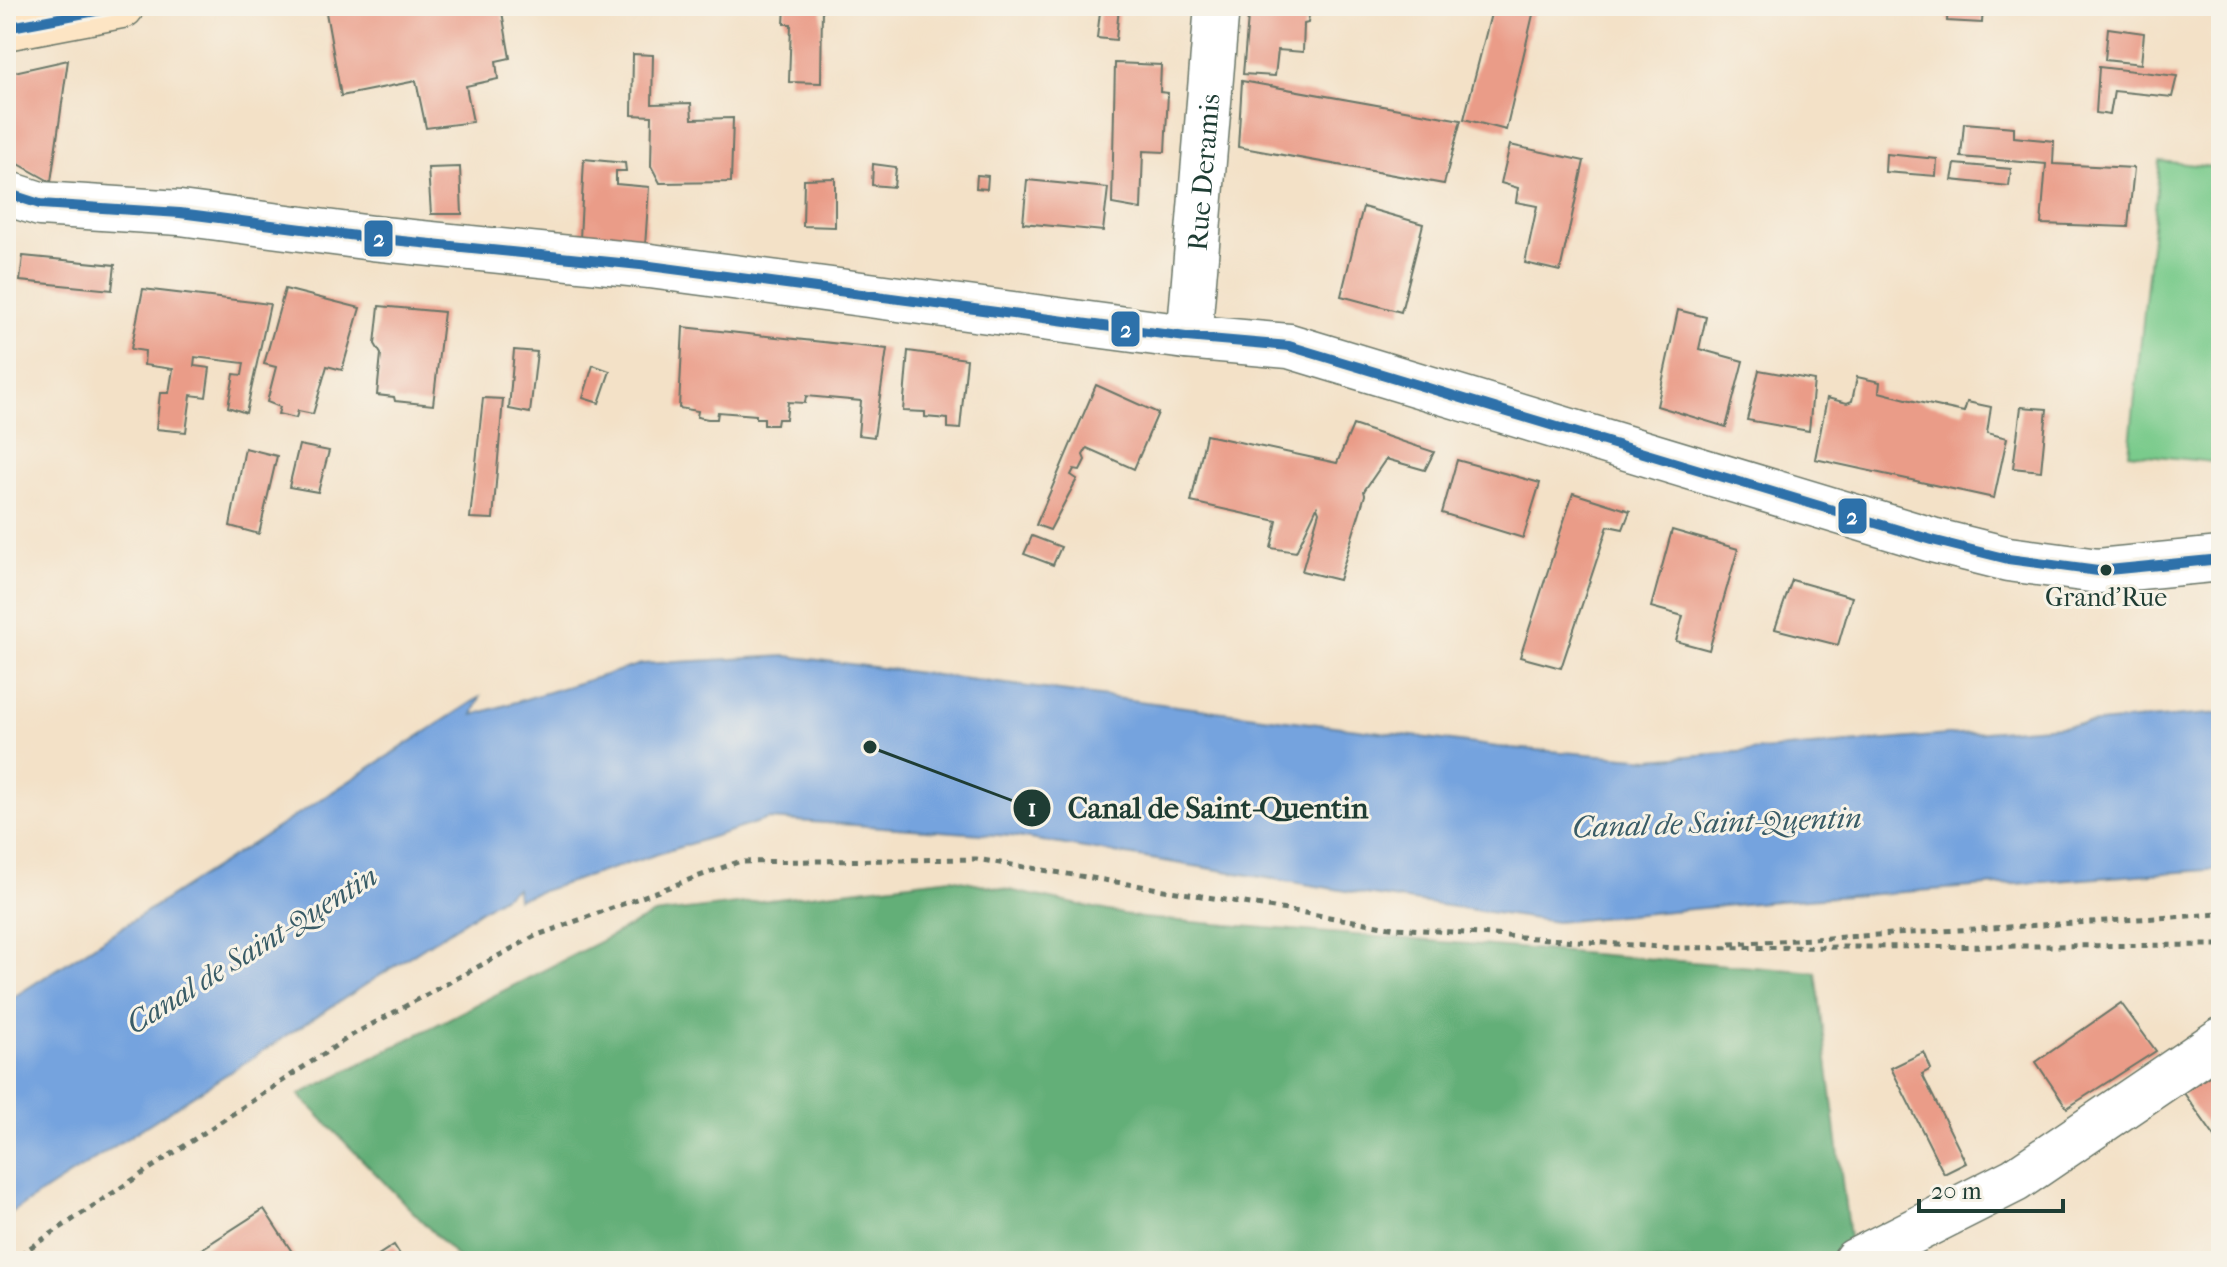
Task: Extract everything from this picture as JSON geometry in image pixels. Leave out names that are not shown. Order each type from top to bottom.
[{"type":"street","points":[[6,28],[122,6]]},
{"type":"street","name":"Rue Deramis","points":[[1186,337],[1191,316],[1217,6]]},
{"type":"street","points":[[6,193],[40,204],[180,213],[372,238],[650,266],[1186,337],[1289,346],[1932,540],[2008,559],[2098,571],[2221,559]]},
{"type":"street","points":[[1855,1261],[2015,1180],[2221,1040]]},
{"type":"path","points":[[10,1261],[352,1035],[535,936],[738,862],[976,859],[1396,928],[1673,948],[2221,945]]},
{"type":"path","points":[[1673,948],[2221,914]]},
{"type":"green space","points":[[2160,161],[2221,168],[2221,463],[2129,453]]},
{"type":"green space","points":[[951,878],[1142,918],[1816,972],[1852,1261],[461,1261],[299,1095],[654,914]]},
{"type":"water","points":[[787,656],[1498,747],[1651,759],[2221,713],[2221,869],[1765,902],[1556,922],[1011,836],[768,819],[517,899],[516,888],[6,1216],[6,1002],[480,697],[473,715],[641,664]]},
{"type":"building","points":[[501,6],[510,58],[496,61],[498,79],[466,86],[473,122],[426,128],[416,81],[341,96],[325,7]]},
{"type":"building","points":[[785,6],[822,6],[821,83],[789,82],[791,24],[784,24]]},
{"type":"building","points":[[1090,6],[1119,6],[1116,40],[1097,38],[1100,12],[1090,10]]},
{"type":"building","points":[[1249,6],[1310,6],[1308,23],[1304,24],[1303,52],[1278,50],[1275,76],[1243,74]]},
{"type":"building","points":[[1493,6],[1535,6],[1506,130],[1464,119]]},
{"type":"building","points":[[1948,6],[1983,6],[1982,23],[1947,21]]},
{"type":"building","points":[[2108,28],[2144,33],[2141,64],[2105,60]]},
{"type":"building","points":[[633,54],[653,55],[652,104],[691,103],[692,119],[733,118],[731,182],[660,183],[651,166],[652,116],[632,115]]},
{"type":"building","points":[[68,60],[51,182],[6,157],[14,72]]},
{"type":"building","points":[[1115,63],[1161,65],[1160,92],[1168,93],[1165,152],[1143,151],[1141,209],[1112,204]]},
{"type":"building","points":[[2099,67],[2177,76],[2172,97],[2114,91],[2110,115],[2096,113]]},
{"type":"building","points":[[1242,81],[1461,120],[1444,184],[1238,147]]},
{"type":"building","points":[[1964,123],[2014,127],[2014,137],[2054,141],[2053,164],[2134,168],[2128,227],[2041,224],[2046,164],[1961,157]]},
{"type":"building","points":[[1510,145],[1584,161],[1560,271],[1525,263],[1537,206],[1516,202],[1518,188],[1501,183]]},
{"type":"building","points":[[1886,154],[1937,159],[1936,176],[1885,172]]},
{"type":"building","points":[[584,159],[625,163],[626,171],[616,171],[616,184],[649,187],[645,247],[580,239]]},
{"type":"building","points":[[873,164],[896,167],[894,187],[872,185]]},
{"type":"building","points":[[1955,164],[2011,169],[2009,186],[1952,180]]},
{"type":"building","points":[[460,167],[462,214],[431,214],[428,168]]},
{"type":"building","points":[[977,175],[988,176],[987,189],[976,188]]},
{"type":"building","points":[[835,178],[835,227],[803,226],[804,179]]},
{"type":"building","points":[[1027,180],[1108,188],[1103,231],[1023,223]]},
{"type":"building","points":[[1363,207],[1423,224],[1401,312],[1341,296]]},
{"type":"building","points":[[23,256],[115,265],[112,290],[20,281]]},
{"type":"building","points":[[143,289],[270,304],[246,413],[228,407],[234,374],[242,375],[244,363],[195,357],[194,366],[210,368],[206,397],[191,395],[186,432],[156,429],[160,393],[169,393],[173,369],[144,365],[145,351],[131,349]]},
{"type":"building","points":[[285,289],[360,308],[342,370],[327,366],[313,414],[298,411],[296,418],[278,414],[280,407],[267,402],[276,367],[264,364]]},
{"type":"building","points":[[379,306],[444,312],[433,405],[395,401],[394,397],[377,395],[381,354],[375,344]]},
{"type":"building","points":[[1678,310],[1706,317],[1699,349],[1743,361],[1726,427],[1657,406]]},
{"type":"building","points":[[683,327],[887,349],[874,437],[858,435],[861,401],[806,396],[805,403],[788,402],[786,419],[778,419],[777,425],[764,425],[764,418],[756,418],[756,415],[718,412],[717,419],[708,419],[697,417],[698,411],[679,408]]},
{"type":"building","points":[[514,350],[537,352],[530,413],[509,409]]},
{"type":"building","points":[[908,351],[967,359],[960,429],[948,428],[948,419],[925,417],[925,412],[903,411]]},
{"type":"building","points":[[593,365],[610,371],[599,403],[583,398]]},
{"type":"building","points":[[1759,370],[1814,380],[1809,431],[1747,420]]},
{"type":"building","points":[[1857,377],[1880,382],[1879,392],[1918,402],[1964,412],[1967,402],[1991,407],[1987,433],[2007,438],[1994,498],[1815,459],[1827,398],[1847,403],[1852,401]]},
{"type":"building","points":[[1096,385],[1158,413],[1134,469],[1087,448],[1080,470],[1074,469],[1071,475],[1077,479],[1050,530],[1036,525]]},
{"type":"building","points":[[483,398],[503,399],[493,519],[470,518]]},
{"type":"building","points":[[2021,407],[2047,409],[2041,471],[2013,468]]},
{"type":"building","points":[[1353,425],[1434,452],[1425,470],[1386,459],[1364,491],[1339,580],[1302,571],[1319,512],[1317,507],[1296,552],[1271,548],[1277,521],[1191,502],[1206,435],[1337,463]]},
{"type":"building","points":[[299,445],[329,451],[318,492],[289,487]]},
{"type":"building","points":[[245,448],[277,456],[259,534],[230,526]]},
{"type":"building","points":[[1457,460],[1540,483],[1523,538],[1442,513]]},
{"type":"building","points":[[1573,493],[1630,511],[1623,529],[1608,526],[1561,668],[1520,657]]},
{"type":"building","points":[[1672,530],[1738,549],[1709,650],[1676,641],[1683,616],[1651,607]]},
{"type":"building","points":[[1032,536],[1061,547],[1053,565],[1024,554]]},
{"type":"building","points":[[1792,580],[1852,597],[1838,645],[1775,629]]},
{"type":"building","points":[[2121,1003],[2156,1051],[2067,1108],[2036,1062]]},
{"type":"building","points":[[1924,1052],[1931,1069],[1922,1074],[1966,1163],[1944,1174],[1891,1068]]},
{"type":"building","points":[[2221,1068],[2221,1138],[2217,1140],[2184,1093]]},
{"type":"building","points":[[264,1209],[298,1261],[183,1261]]},
{"type":"building","points":[[394,1245],[404,1261],[369,1261]]},
{"type":"transit line","name":"2","points":[[6,28],[122,6]]},
{"type":"transit line","name":"2","points":[[6,193],[40,204],[180,213],[372,238],[650,266],[1186,337],[1289,346],[1932,540],[2008,559],[2098,571],[2221,559]]},
{"type":"place","name":"Grand'Rue","points":[[2106,570]]},
{"type":"place","name":"Canal de Saint-Quentin","points":[[870,747]]}]
